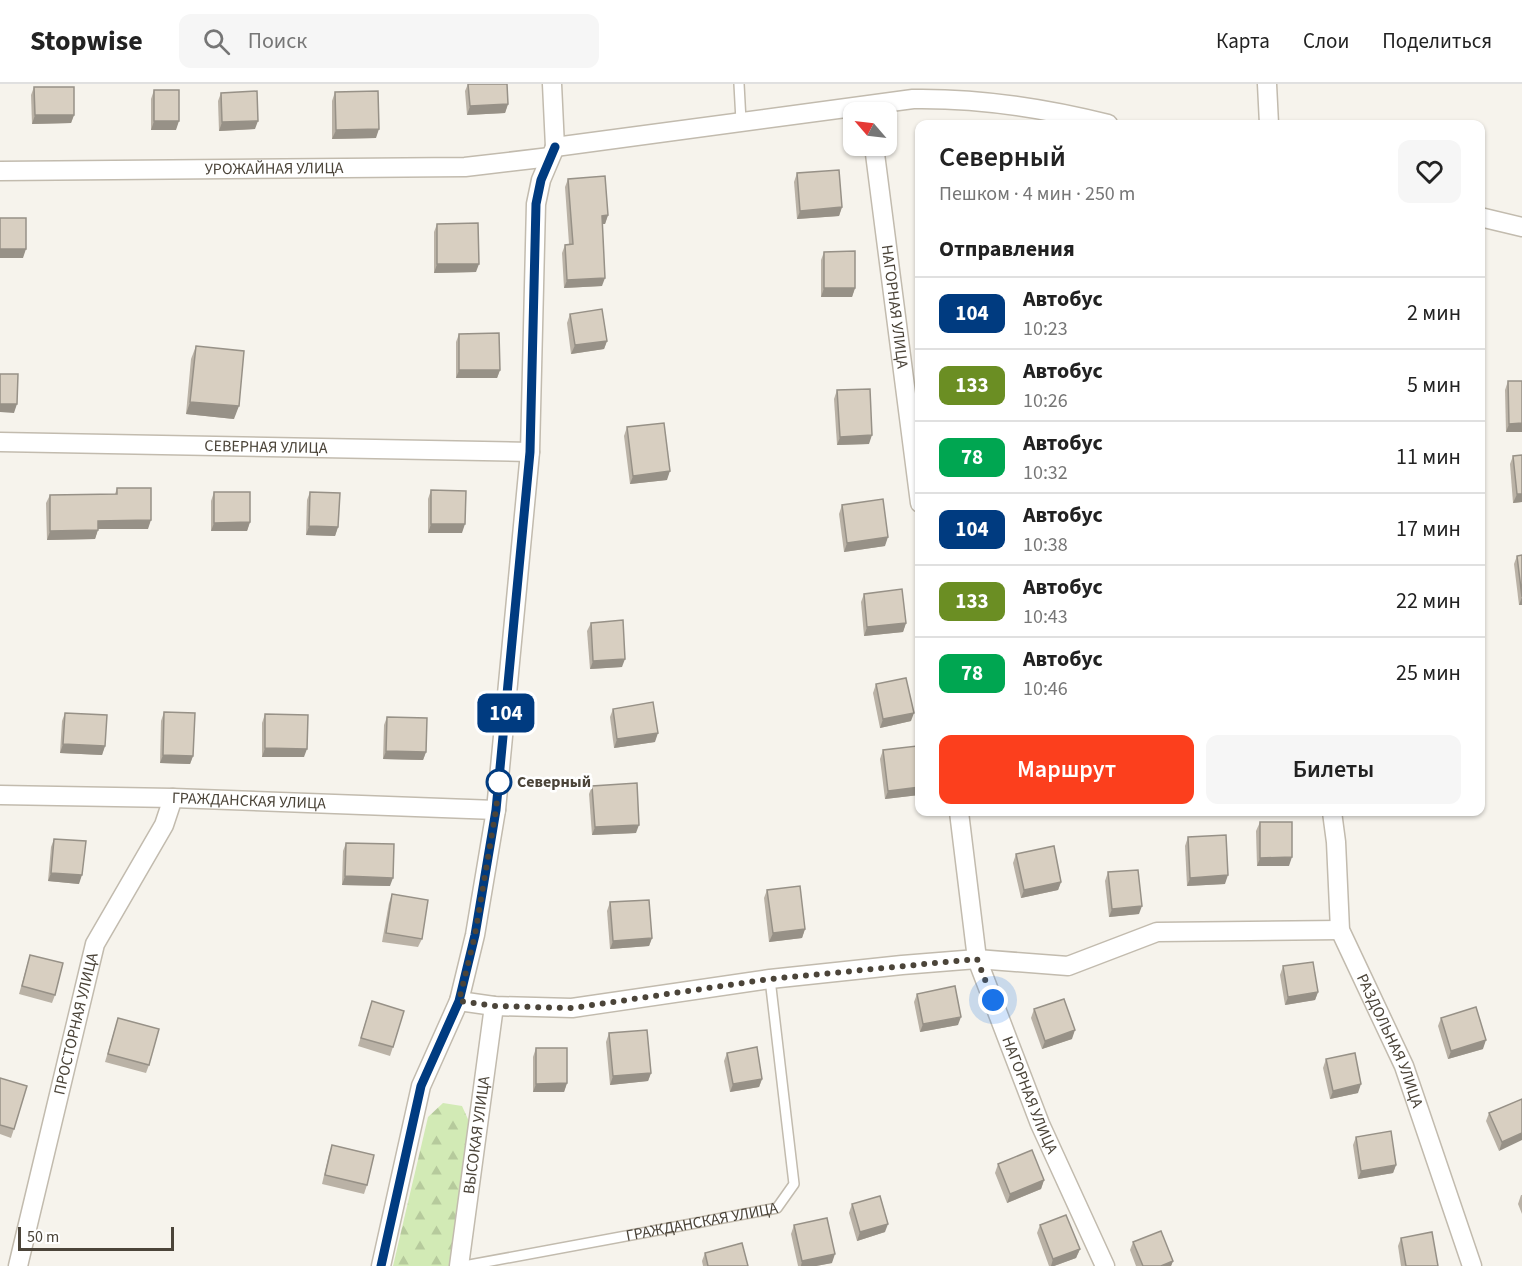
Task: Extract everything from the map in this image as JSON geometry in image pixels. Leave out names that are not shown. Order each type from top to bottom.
[{"type":"street","points":[[381,1266],[421,1086],[459,1001],[475,935],[496,810],[530,452],[536,204],[541,180],[552,152],[552,84]]},
{"type":"street","points":[[1267,84],[1269,120]]},
{"type":"street","name":"УРОЖАЙНАЯ УЛИЦА","points":[[897,103],[913,99],[951,99],[1011,105],[1088,120]]},
{"type":"street","name":"УРОЖАЙНАЯ УЛИЦА","points":[[0,171],[465,166],[741,121],[843,111]]},
{"type":"street","name":"НАГОРНАЯ УЛИЦА","points":[[875,156],[915,464]]},
{"type":"street","points":[[1485,218],[1522,226]]},
{"type":"street","name":"СЕВЕРНАЯ УЛИЦА","points":[[0,442],[530,452]]},
{"type":"street","name":"ГРАЖДАНСКАЯ УЛИЦА","points":[[0,795],[173,798],[496,810]]},
{"type":"street","name":"ПРОСТОРНАЯ УЛИЦА","points":[[18,1266],[95,944],[164,825],[173,798]]},
{"type":"street","name":"НАГОРНАЯ УЛИЦА","points":[[959,816],[977,959],[1040,1124],[1105,1266]]},
{"type":"street","name":"РАЗДОЛЬНАЯ УЛИЦА","points":[[1333,816],[1340,930],[1404,1066],[1472,1266]]},
{"type":"street","points":[[459,1001],[494,1006],[572,1008],[770,979],[977,959],[1068,966],[1157,932],[1340,930]]},
{"type":"street","name":"ВЫСОКАЯ УЛИЦА","points":[[459,1266],[494,1006]]},
{"type":"lane","points":[[739,84],[741,121]]},
{"type":"lane","name":"ГРАЖДАНСКАЯ УЛИЦА","points":[[464,1266],[777,1208],[794,1184],[770,979]]},
{"type":"green space","points":[[443,1103],[462,1106],[477,1139],[451,1266],[393,1266],[428,1117]]},
{"type":"building","points":[[468,84],[507,84],[508,104],[470,106]]},
{"type":"building","points":[[34,87],[74,87],[74,115],[35,115]]},
{"type":"building","points":[[154,90],[179,90],[179,121],[154,121]]},
{"type":"building","points":[[257,91],[258,121],[222,122],[221,93]]},
{"type":"building","points":[[378,91],[379,129],[336,130],[335,92]]},
{"type":"building","points":[[839,170],[842,207],[800,211],[797,173]]},
{"type":"building","points":[[605,176],[608,215],[602,216],[605,278],[567,280],[565,245],[573,244],[568,179]]},
{"type":"building","points":[[0,218],[26,218],[26,249],[0,249]]},
{"type":"building","points":[[478,223],[479,264],[437,264],[437,224]]},
{"type":"building","points":[[855,251],[855,288],[824,288],[824,252]]},
{"type":"building","points":[[602,309],[607,341],[575,345],[570,314]]},
{"type":"building","points":[[499,333],[500,370],[459,370],[459,334]]},
{"type":"building","points":[[196,346],[244,351],[239,406],[190,402]]},
{"type":"building","points":[[0,374],[18,374],[17,404],[0,404]]},
{"type":"building","points":[[1508,381],[1522,381],[1522,423],[1509,424]]},
{"type":"building","points":[[870,389],[872,435],[840,437],[837,390]]},
{"type":"building","points":[[664,423],[670,471],[633,476],[627,427]]},
{"type":"building","points":[[1522,455],[1522,494],[1517,494],[1513,456]]},
{"type":"building","points":[[117,488],[151,488],[151,520],[98,521],[98,530],[50,531],[50,495],[117,494]]},
{"type":"building","points":[[431,490],[466,491],[465,524],[431,524]]},
{"type":"building","points":[[214,492],[250,492],[250,522],[214,523]]},
{"type":"building","points":[[310,492],[340,493],[338,527],[309,526]]},
{"type":"building","points":[[883,499],[888,537],[847,543],[842,505]]},
{"type":"building","points":[[1522,555],[1522,597],[1517,556]]},
{"type":"building","points":[[902,589],[906,623],[867,627],[864,594]]},
{"type":"building","points":[[623,620],[625,659],[593,661],[591,623]]},
{"type":"building","points":[[906,678],[914,713],[883,719],[876,684]]},
{"type":"building","points":[[653,702],[658,733],[617,739],[613,709]]},
{"type":"building","points":[[164,712],[195,713],[193,756],[163,755]]},
{"type":"building","points":[[65,713],[107,715],[105,746],[63,744]]},
{"type":"building","points":[[265,714],[308,715],[307,749],[265,748]]},
{"type":"building","points":[[387,717],[427,718],[426,752],[386,751]]},
{"type":"building","points":[[915,746],[915,788],[888,791],[883,750]]},
{"type":"building","points":[[637,783],[639,825],[595,827],[592,786]]},
{"type":"building","points":[[1260,822],[1292,822],[1292,857],[1260,858]]},
{"type":"building","points":[[1226,835],[1228,875],[1190,878],[1188,837]]},
{"type":"building","points":[[54,839],[86,841],[82,875],[51,873]]},
{"type":"building","points":[[346,843],[394,844],[393,878],[345,876]]},
{"type":"building","points":[[1054,846],[1061,882],[1024,890],[1016,854]]},
{"type":"building","points":[[1138,870],[1142,906],[1112,909],[1108,872]]},
{"type":"building","points":[[800,886],[805,929],[773,933],[767,890]]},
{"type":"building","points":[[392,894],[428,900],[422,939],[386,933]]},
{"type":"building","points":[[649,900],[652,938],[613,941],[610,902]]},
{"type":"building","points":[[30,955],[63,963],[55,995],[22,986]]},
{"type":"building","points":[[1313,962],[1318,992],[1288,997],[1283,966]]},
{"type":"building","points":[[955,986],[961,1017],[923,1024],[917,994]]},
{"type":"building","points":[[1064,999],[1075,1030],[1045,1041],[1034,1009]]},
{"type":"building","points":[[372,1001],[404,1011],[393,1047],[361,1038]]},
{"type":"building","points":[[1476,1007],[1486,1040],[1451,1051],[1441,1018]]},
{"type":"building","points":[[118,1018],[159,1029],[149,1065],[108,1054]]},
{"type":"building","points":[[647,1030],[651,1073],[613,1076],[609,1033]]},
{"type":"building","points":[[757,1047],[762,1079],[733,1084],[727,1053]]},
{"type":"building","points":[[536,1048],[567,1048],[567,1083],[536,1084]]},
{"type":"building","points":[[1355,1053],[1361,1084],[1333,1091],[1326,1059]]},
{"type":"building","points":[[0,1078],[27,1086],[14,1129],[0,1125]]},
{"type":"building","points":[[1522,1099],[1522,1133],[1502,1142],[1489,1113]]},
{"type":"building","points":[[1391,1131],[1396,1165],[1361,1171],[1356,1137]]},
{"type":"building","points":[[332,1145],[374,1155],[367,1185],[325,1175]]},
{"type":"building","points":[[1032,1150],[1044,1180],[1010,1194],[998,1164]]},
{"type":"building","points":[[880,1196],[888,1224],[860,1232],[852,1204]]},
{"type":"building","points":[[1066,1215],[1080,1249],[1053,1259],[1040,1225]]},
{"type":"building","points":[[827,1218],[835,1254],[802,1261],[794,1225]]},
{"type":"building","points":[[1161,1231],[1173,1261],[1161,1266],[1143,1266],[1133,1242]]},
{"type":"building","points":[[1432,1232],[1438,1266],[1406,1266],[1401,1238]]},
{"type":"building","points":[[742,1243],[748,1266],[708,1266],[705,1253]]},
{"type":"bus line","name":"104","points":[[381,1266],[421,1086],[459,1001],[475,935],[496,810],[530,452],[536,204],[541,180],[555,147]]},
{"type":"place","name":"Северный","points":[[499,782]]},
{"type":"route","points":[[499,782],[475,935],[459,1001],[494,1006],[572,1008],[770,979],[977,959],[993,1000]]}]
